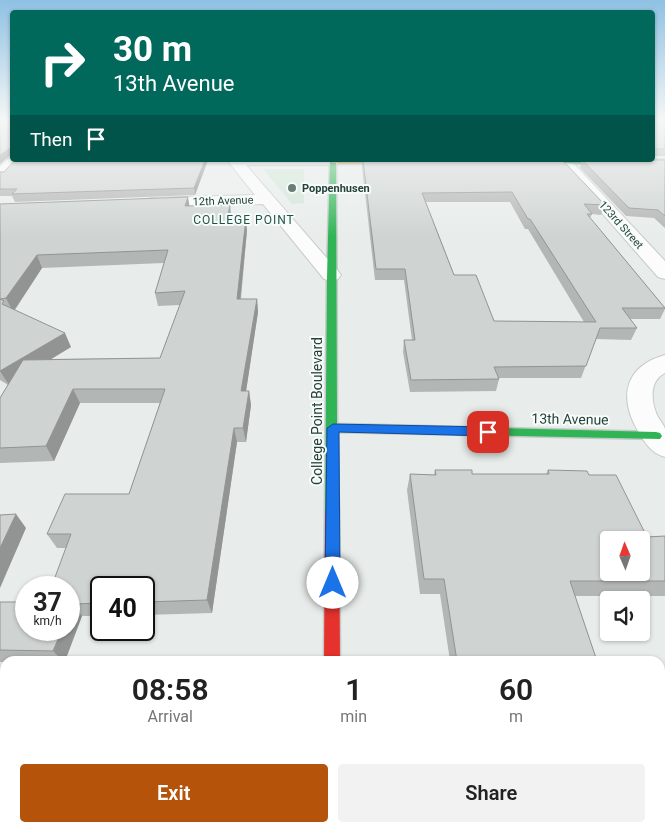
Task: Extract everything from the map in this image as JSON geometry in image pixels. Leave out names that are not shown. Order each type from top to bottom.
[{"type":"street","points":[[0,174],[12,162]]},
{"type":"street","points":[[236,162],[331,275]]},
{"type":"street","name":"College Point Boulevard","points":[[332,656],[333,428],[331,275],[333,162]]},
{"type":"street","name":"123rd Street","points":[[557,162],[570,168],[665,273]]},
{"type":"street","name":"12th Avenue","points":[[137,204],[267,199]]},
{"type":"street","points":[[660,441],[642,415],[638,396],[640,387],[647,374],[652,369],[665,363]]},
{"type":"street","name":"13th Avenue","points":[[333,428],[660,441]]},
{"type":"green space","points":[[263,169],[304,169],[304,203],[292,204]]},
{"type":"building","points":[[655,160],[665,160],[665,216],[658,210],[629,208],[584,162],[655,162]]},
{"type":"building","points":[[13,162],[204,162],[194,188],[12,194],[17,189],[0,189],[0,172],[4,172]]},
{"type":"building","points":[[363,162],[563,162],[605,205],[584,204],[592,214],[587,214],[665,308],[622,308],[637,328],[600,328],[586,366],[494,367],[499,379],[411,380],[404,340],[415,340],[405,269],[376,269]],"holes":[[[512,192],[528,219],[530,219],[596,322],[494,321],[476,275],[454,275],[422,193]]]},
{"type":"building","points":[[188,197],[185,206],[230,205],[227,219],[246,218],[237,299],[257,299],[241,391],[249,391],[243,428],[234,428],[207,600],[155,602],[155,576],[90,576],[90,603],[80,604],[80,576],[55,576],[71,534],[47,534],[65,494],[129,494],[165,389],[73,389],[46,446],[0,448],[0,398],[23,360],[160,358],[185,291],[155,293],[168,250],[37,255],[6,298],[0,299],[0,204]]},
{"type":"building","points":[[0,299],[4,301],[2,304],[65,333],[0,371]]},
{"type":"building","points":[[435,470],[472,470],[472,474],[549,474],[548,470],[587,471],[589,475],[616,475],[644,531],[600,531],[600,581],[570,581],[595,656],[456,656],[444,579],[424,579],[410,474],[436,475]]},
{"type":"building","points":[[16,514],[0,548],[0,515]]},
{"type":"building","points":[[665,536],[665,581],[650,581],[650,537]]},
{"type":"building","points":[[0,602],[15,602],[15,641],[57,641],[53,651],[0,650]]},
{"type":"traffic: fast","points":[[332,512],[331,278],[333,162]]},
{"type":"traffic: fast","points":[[527,162],[665,162]]},
{"type":"traffic: fast","points":[[333,428],[656,436]]},
{"type":"traffic: jam","points":[[332,512],[332,656]]},
{"type":"place","name":"Poppenhusen","points":[[292,188]]},
{"type":"district","name":"COLLEGE POINT","points":[[244,220]]},
{"type":"route","points":[[333,583],[333,428],[488,432]]}]
